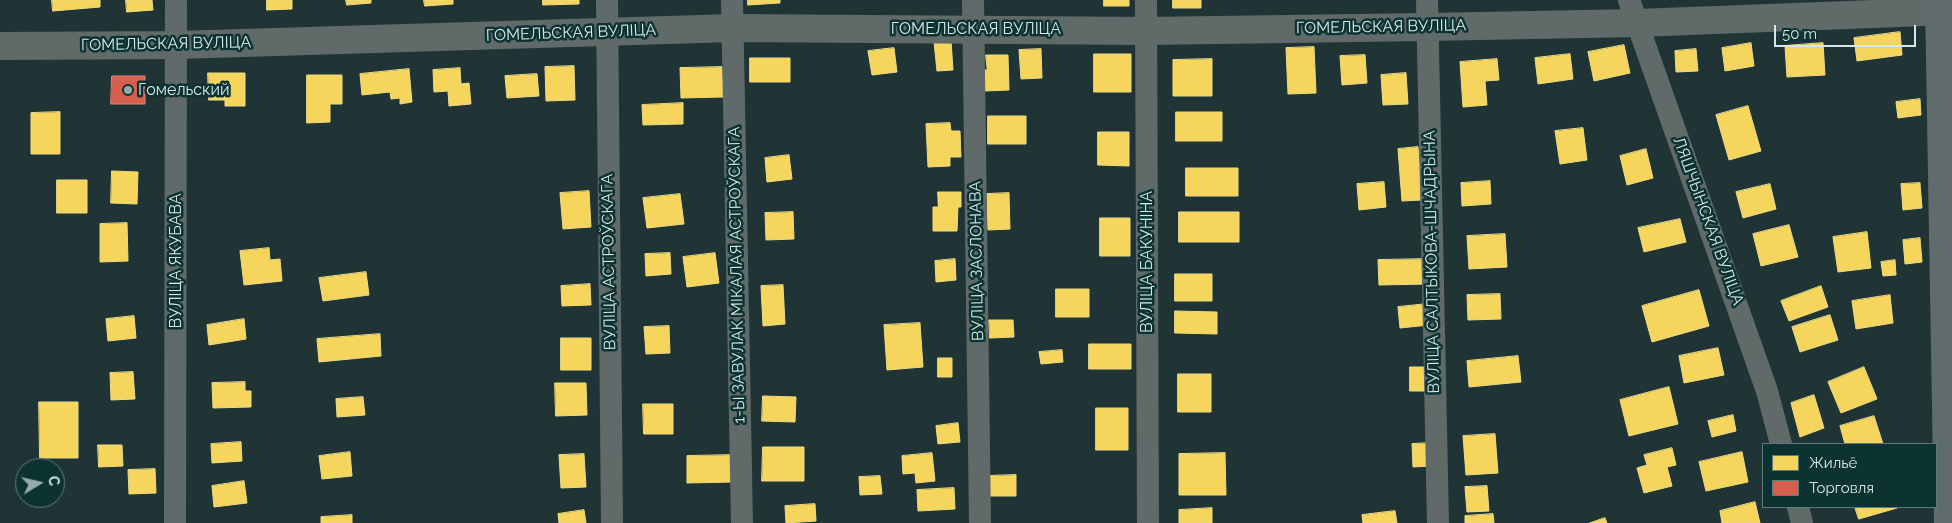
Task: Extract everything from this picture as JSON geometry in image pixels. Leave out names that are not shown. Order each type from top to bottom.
[{"type":"main road","points":[[1943,8],[1941,61],[1948,523]]},
{"type":"street","name":"ВУЛІЦА ЯКУБАВА","points":[[175,523],[176,0]]},
{"type":"street","name":"ВУЛІЦА АСТРОЎСКАГА","points":[[607,0],[612,523]]},
{"type":"street","points":[[732,0],[733,28]]},
{"type":"street","name":"ВУЛІЦА ЗАСЛОНАВА","points":[[973,0],[975,29],[980,523]]},
{"type":"street","name":"ВУЛІЦА БАКУНІНА","points":[[1146,0],[1148,523]]},
{"type":"street","name":"ВУЛІЦА САЛТЫКОВА-ШЧАДРЫНА","points":[[1427,0],[1438,523]]},
{"type":"street","name":"ГОМЕЛЬСКАЯ ВУЛІЦА","points":[[0,46],[177,45],[733,28],[1146,31],[1427,27],[1633,12],[1943,8]]},
{"type":"street","name":"ЛЯШЧЫНСКАЯ ВУЛІЦА","points":[[1633,12],[1767,390],[1781,443]]},
{"type":"street","name":"1-Ы ЗАВУЛАК МІКАЛАЯ АСТРОЎСКАГА","points":[[733,28],[742,523]]},
{"type":"street","points":[[1798,508],[1802,523]]},
{"type":"building: Жильё","points":[[52,0],[100,0],[100,7],[53,11]]},
{"type":"building: Жильё","points":[[126,0],[152,0],[153,10],[127,12]]},
{"type":"building: Жильё","points":[[267,0],[292,0],[292,9],[267,10]]},
{"type":"building: Жильё","points":[[346,0],[371,0],[371,3],[347,5]]},
{"type":"building: Жильё","points":[[424,0],[453,0],[453,4],[425,6]]},
{"type":"building: Жильё","points":[[543,0],[579,0],[579,4],[543,5]]},
{"type":"building: Жильё","points":[[748,0],[780,0],[780,3],[748,5]]},
{"type":"building: Жильё","points":[[1104,0],[1129,0],[1129,6],[1104,6]]},
{"type":"building: Жильё","points":[[1173,0],[1201,0],[1201,8],[1173,8]]},
{"type":"building: Жильё","points":[[1900,32],[1902,55],[1857,61],[1854,38]]},
{"type":"building: Жильё","points":[[951,40],[953,70],[937,71],[934,42]]},
{"type":"building: Жильё","points":[[1751,43],[1754,66],[1725,71],[1722,48]]},
{"type":"building: Жильё","points":[[1823,43],[1825,75],[1787,77],[1785,46]]},
{"type":"building: Жильё","points":[[1624,45],[1630,73],[1594,81],[1588,52]]},
{"type":"building: Жильё","points":[[1314,47],[1316,93],[1288,94],[1286,48]]},
{"type":"building: Жильё","points":[[894,48],[897,72],[872,75],[868,51]]},
{"type":"building: Жильё","points":[[1041,49],[1042,78],[1021,79],[1019,50]]},
{"type":"building: Жильё","points":[[1696,49],[1698,71],[1676,72],[1675,51]]},
{"type":"building: Жильё","points":[[1094,54],[1131,54],[1131,92],[1094,92]]},
{"type":"building: Жильё","points":[[1570,54],[1573,79],[1538,84],[1535,58]]},
{"type":"building: Жильё","points":[[986,55],[1008,55],[1009,90],[984,91],[983,70],[987,70]]},
{"type":"building: Жильё","points":[[1365,55],[1367,83],[1342,85],[1340,56]]},
{"type":"building: Жильё","points":[[750,58],[790,58],[790,82],[750,82]]},
{"type":"building: Жильё","points":[[1212,59],[1212,96],[1173,96],[1173,60]]},
{"type":"building: Жильё","points":[[1497,59],[1499,80],[1485,81],[1487,105],[1463,107],[1460,62]]},
{"type":"building: Жильё","points":[[574,66],[575,100],[546,101],[545,67]]},
{"type":"building: Жильё","points":[[722,67],[723,97],[681,98],[680,68]]},
{"type":"building: Жильё","points":[[460,68],[461,84],[469,83],[471,104],[449,106],[448,91],[434,92],[433,70]]},
{"type":"building: Жильё","points":[[409,69],[412,102],[400,104],[400,98],[391,99],[390,92],[362,95],[360,74]]},
{"type":"building: Жильё","points":[[208,73],[245,73],[245,106],[225,106],[225,100],[209,100]]},
{"type":"building: Жильё","points":[[1406,73],[1408,104],[1383,105],[1381,75]]},
{"type":"building: Жильё","points":[[537,74],[539,96],[507,98],[505,76]]},
{"type":"building: Жильё","points":[[307,75],[342,75],[342,104],[330,104],[330,122],[307,123]]},
{"type":"building: Жильё","points":[[1920,99],[1921,115],[1898,118],[1896,102]]},
{"type":"building: Жильё","points":[[683,103],[683,124],[643,125],[642,105]]},
{"type":"building: Жильё","points":[[1748,106],[1761,151],[1729,160],[1716,115]]},
{"type":"building: Жильё","points":[[60,112],[60,154],[31,154],[31,113]]},
{"type":"building: Жильё","points":[[1176,112],[1222,112],[1222,141],[1176,141]]},
{"type":"building: Жильё","points":[[988,116],[1026,116],[1026,144],[988,144]]},
{"type":"building: Жильё","points":[[950,123],[951,131],[960,131],[961,157],[950,157],[950,166],[928,167],[926,124]]},
{"type":"building: Жильё","points":[[1583,128],[1587,160],[1560,164],[1555,131]]},
{"type":"building: Жильё","points":[[1098,132],[1129,132],[1129,166],[1098,165]]},
{"type":"building: Жильё","points":[[1418,147],[1422,200],[1402,201],[1398,149]]},
{"type":"building: Жильё","points":[[1646,149],[1653,178],[1627,185],[1620,156]]},
{"type":"building: Жильё","points":[[789,155],[792,179],[767,182],[765,158]]},
{"type":"building: Жильё","points":[[1186,168],[1238,168],[1238,196],[1186,196]]},
{"type":"building: Жильё","points":[[112,171],[138,172],[137,204],[111,203]]},
{"type":"building: Жильё","points":[[57,180],[87,180],[87,213],[57,213]]},
{"type":"building: Жильё","points":[[1490,181],[1491,204],[1462,206],[1461,183]]},
{"type":"building: Жильё","points":[[1384,182],[1386,207],[1359,210],[1357,184]]},
{"type":"building: Жильё","points":[[1920,183],[1922,208],[1903,210],[1901,184]]},
{"type":"building: Жильё","points":[[1770,184],[1776,209],[1743,218],[1736,192]]},
{"type":"building: Жильё","points":[[589,191],[591,227],[563,229],[560,193]]},
{"type":"building: Жильё","points":[[938,192],[961,192],[961,207],[958,207],[957,231],[933,231],[933,207],[938,207]]},
{"type":"building: Жильё","points":[[1009,193],[1010,229],[988,230],[987,194]]},
{"type":"building: Жильё","points":[[680,194],[684,224],[647,228],[643,198]]},
{"type":"building: Жильё","points":[[793,212],[794,239],[766,240],[765,213]]},
{"type":"building: Жильё","points":[[1179,212],[1239,212],[1239,242],[1179,242]]},
{"type":"building: Жильё","points":[[1100,218],[1130,218],[1130,256],[1100,256]]},
{"type":"building: Жильё","points":[[1680,219],[1686,242],[1644,252],[1638,228]]},
{"type":"building: Жильё","points":[[127,223],[128,261],[100,262],[100,224]]},
{"type":"building: Жильё","points":[[1789,225],[1798,257],[1761,266],[1753,234]]},
{"type":"building: Жильё","points":[[1867,232],[1871,268],[1838,272],[1833,237]]},
{"type":"building: Жильё","points":[[1505,234],[1507,267],[1469,269],[1467,236]]},
{"type":"building: Жильё","points":[[1920,238],[1922,262],[1905,264],[1903,240]]},
{"type":"building: Жильё","points":[[269,248],[270,260],[280,259],[282,281],[244,285],[240,251]]},
{"type":"building: Жильё","points":[[670,253],[671,274],[646,276],[645,254]]},
{"type":"building: Жильё","points":[[715,253],[719,283],[687,287],[683,257]]},
{"type":"building: Жильё","points":[[955,259],[956,280],[936,282],[935,261]]},
{"type":"building: Жильё","points":[[1427,259],[1428,284],[1379,285],[1378,260]]},
{"type":"building: Жильё","points":[[1895,260],[1896,275],[1883,276],[1881,262]]},
{"type":"building: Жильё","points":[[366,272],[369,295],[323,301],[319,278]]},
{"type":"building: Жильё","points":[[1175,274],[1212,274],[1212,301],[1175,301]]},
{"type":"building: Жильё","points":[[590,284],[591,305],[562,306],[561,286]]},
{"type":"building: Жильё","points":[[783,285],[785,324],[763,326],[761,286]]},
{"type":"building: Жильё","points":[[1821,286],[1828,307],[1789,321],[1781,301]]},
{"type":"building: Жильё","points":[[1056,289],[1089,289],[1089,317],[1056,317]]},
{"type":"building: Жильё","points":[[1699,290],[1709,326],[1652,342],[1642,306]]},
{"type":"building: Жильё","points":[[1500,294],[1501,319],[1468,320],[1467,295]]},
{"type":"building: Жильё","points":[[1890,295],[1893,323],[1856,329],[1852,301]]},
{"type":"building: Жильё","points":[[1427,304],[1429,325],[1400,328],[1398,307]]},
{"type":"building: Жильё","points":[[1175,311],[1217,312],[1217,334],[1175,333]]},
{"type":"building: Жильё","points":[[1830,315],[1838,340],[1800,352],[1792,327]]},
{"type":"building: Жильё","points":[[134,316],[136,338],[108,341],[106,319]]},
{"type":"building: Жильё","points":[[244,319],[246,339],[209,345],[207,325]]},
{"type":"building: Жильё","points":[[989,320],[1013,320],[1014,337],[990,338]]},
{"type":"building: Жильё","points":[[920,323],[923,367],[887,370],[884,325]]},
{"type":"building: Жильё","points":[[669,326],[670,353],[646,354],[644,327]]},
{"type":"building: Жильё","points":[[380,334],[381,356],[319,362],[317,339]]},
{"type":"building: Жильё","points":[[561,338],[591,338],[591,370],[561,370]]},
{"type":"building: Жильё","points":[[1089,344],[1131,344],[1131,369],[1089,369]]},
{"type":"building: Жильё","points":[[1718,348],[1724,375],[1684,383],[1679,356]]},
{"type":"building: Жильё","points":[[1062,350],[1063,362],[1041,364],[1039,352]]},
{"type":"building: Жильё","points":[[1518,356],[1521,382],[1469,387],[1467,361]]},
{"type":"building: Жильё","points":[[938,358],[952,358],[952,377],[938,377]]},
{"type":"building: Жильё","points":[[1410,367],[1432,367],[1432,391],[1410,391]]},
{"type":"building: Жильё","points":[[1864,367],[1877,399],[1841,413],[1828,382]]},
{"type":"building: Жильё","points":[[133,372],[135,399],[111,400],[110,373]]},
{"type":"building: Жильё","points":[[1178,374],[1211,374],[1211,412],[1178,412]]},
{"type":"building: Жильё","points":[[245,382],[245,391],[251,391],[251,407],[213,408],[212,383]]},
{"type":"building: Жильё","points":[[555,383],[586,383],[587,415],[556,416]]},
{"type":"building: Жильё","points":[[1669,387],[1678,424],[1629,436],[1620,400]]},
{"type":"building: Жильё","points":[[1814,395],[1824,428],[1800,437],[1791,403]]},
{"type":"building: Жильё","points":[[763,396],[796,397],[795,422],[762,421]]},
{"type":"building: Жильё","points":[[363,397],[365,415],[337,417],[336,399]]},
{"type":"building: Жильё","points":[[39,402],[78,402],[78,458],[40,458]]},
{"type":"building: Жильё","points":[[643,404],[673,404],[673,434],[644,434]]},
{"type":"building: Жильё","points":[[1096,408],[1128,408],[1128,450],[1096,450]]},
{"type":"building: Жильё","points":[[1733,415],[1736,431],[1712,437],[1708,421]]},
{"type":"building: Жильё","points":[[1874,416],[1883,443],[1845,443],[1840,426]]},
{"type":"building: Жильё","points":[[958,423],[960,442],[938,444],[936,426]]},
{"type":"building: Жильё","points":[[1495,434],[1498,473],[1466,475],[1463,436]]},
{"type":"building: Жильё","points":[[241,442],[242,461],[212,463],[211,444]]},
{"type":"building: Жильё","points":[[1430,443],[1431,466],[1413,467],[1412,444]]},
{"type":"building: Жильё","points":[[98,445],[122,445],[123,466],[99,467]]},
{"type":"building: Жильё","points":[[763,447],[804,447],[804,481],[762,481]]},
{"type":"building: Жильё","points":[[1672,448],[1676,465],[1667,467],[1672,486],[1644,493],[1637,468],[1647,465],[1644,455]]},
{"type":"building: Жильё","points":[[350,452],[352,476],[322,479],[319,456]]},
{"type":"building: Жильё","points":[[1742,452],[1748,482],[1706,491],[1699,462]]},
{"type":"building: Жильё","points":[[932,453],[935,481],[916,483],[915,473],[903,474],[902,456]]},
{"type":"building: Жильё","points":[[1225,453],[1226,495],[1179,495],[1179,454]]},
{"type":"building: Жильё","points":[[584,454],[586,487],[561,488],[559,455]]},
{"type":"building: Жильё","points":[[733,455],[733,482],[687,483],[687,456]]},
{"type":"building: Жильё","points":[[155,469],[156,493],[129,494],[128,470]]},
{"type":"building: Жильё","points":[[1016,475],[1016,496],[986,496],[986,476]]},
{"type":"building: Жильё","points":[[880,476],[882,494],[860,495],[859,477]]},
{"type":"building: Жильё","points":[[244,481],[247,503],[214,507],[212,486]]},
{"type":"building: Жильё","points":[[1487,486],[1489,511],[1467,512],[1465,487]]},
{"type":"building: Жильё","points":[[954,488],[955,509],[918,511],[917,490]]},
{"type":"building: Жильё","points":[[1755,502],[1760,523],[1722,523],[1720,511]]},
{"type":"building: Жильё","points":[[815,504],[816,521],[786,523],[785,506]]},
{"type":"building: Жильё","points":[[1212,508],[1212,523],[1179,523],[1179,510]]},
{"type":"building: Жильё","points":[[1855,508],[1897,508],[1859,519]]},
{"type":"building: Жильё","points":[[584,510],[586,523],[559,523],[558,514]]},
{"type":"building: Жильё","points":[[1395,511],[1397,523],[1363,523],[1362,515]]},
{"type":"building: Жильё","points":[[1493,514],[1494,523],[1465,523],[1465,516]]},
{"type":"building: Жильё","points":[[352,515],[352,523],[321,523],[321,517]]},
{"type":"building: Жильё","points":[[1605,518],[1607,523],[1590,523]]},
{"type":"building: Торговля","name":"Гомельский","points":[[112,76],[145,76],[145,104],[111,104]]},
{"type":"place","name":"Гомельский","points":[[128,90]]}]
